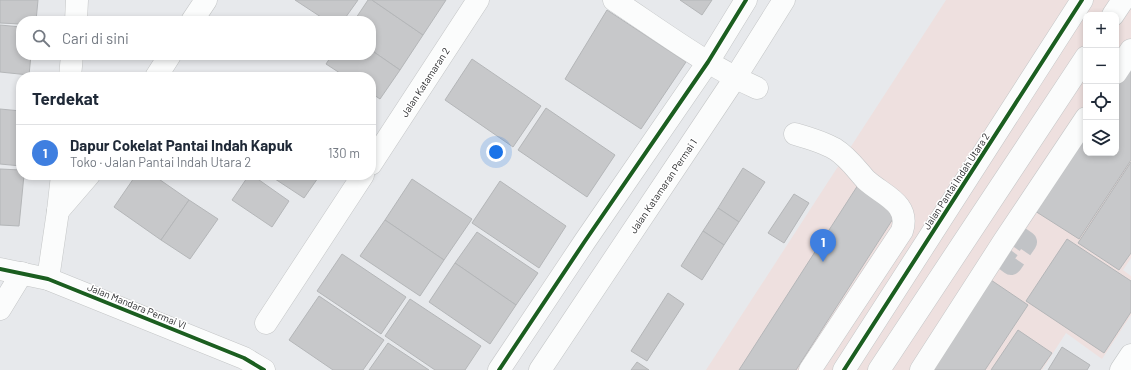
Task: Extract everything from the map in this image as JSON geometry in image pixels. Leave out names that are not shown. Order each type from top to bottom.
[{"type":"street","points":[[76,16],[78,0]]},
{"type":"street","points":[[195,16],[206,0]]},
{"type":"street","name":"Jalan Katamaran 2","points":[[376,156],[478,0]]},
{"type":"street","points":[[614,0],[708,62],[735,78],[757,88]]},
{"type":"street","points":[[499,370],[585,241],[708,62],[746,0]]},
{"type":"street","name":"Jalan Katamaran Permai 1","points":[[540,370],[735,78],[784,0]]},
{"type":"street","name":"Jalan Pantai Indah Utara 2","points":[[844,370],[1082,0]]},
{"type":"street","points":[[1115,12],[1123,0]]},
{"type":"street","points":[[1119,68],[1131,50]]},
{"type":"street","points":[[70,72],[72,60]]},
{"type":"street","points":[[159,72],[167,60]]},
{"type":"street","points":[[879,370],[1083,62]]},
{"type":"street","points":[[921,370],[1085,120]]},
{"type":"street","points":[[795,134],[822,142],[837,150],[851,162],[865,179],[876,188],[887,194],[897,204],[904,219],[902,231],[810,370]]},
{"type":"street","points":[[48,279],[61,180]]},
{"type":"street","points":[[58,211],[85,180]]},
{"type":"street","points":[[266,323],[361,180]]},
{"type":"street","points":[[983,212],[1012,232]]},
{"type":"street","points":[[968,234],[998,254]]},
{"type":"street","name":"Jalan Mandara Permai VI","points":[[0,269],[48,279],[244,358],[264,370]]},
{"type":"street","points":[[0,309],[22,273]]},
{"type":"street","points":[[1121,370],[1131,356]]},
{"type":"shaded area","points":[[946,0],[1131,0],[1131,258],[1123,270],[1131,276],[1131,315],[1102,359],[1066,333],[1042,370],[706,370]]},
{"type":"building","points":[[0,0],[38,0],[36,16],[16,16],[16,24],[0,23]]},
{"type":"building","points":[[295,0],[358,0],[347,16],[319,16]]},
{"type":"building","points":[[368,0],[372,0],[423,35],[400,70],[376,53],[376,16],[357,16]]},
{"type":"building","points":[[372,0],[446,0],[423,35]]},
{"type":"building","points":[[680,0],[712,0],[702,15]]},
{"type":"building","points":[[607,10],[686,62],[641,129],[565,79]]},
{"type":"building","points":[[0,25],[16,27],[16,60],[30,60],[29,72],[16,72],[16,74],[0,72]]},
{"type":"building","points":[[376,53],[400,70],[380,99],[376,96],[376,72],[338,72],[326,64],[329,60],[376,60]]},
{"type":"building","points":[[472,59],[541,106],[513,147],[445,100]]},
{"type":"building","points":[[1131,65],[1131,160],[1079,239],[1035,211],[1083,138],[1083,156],[1119,156],[1119,83]]},
{"type":"building","points":[[546,108],[615,155],[587,197],[518,150]]},
{"type":"building","points":[[0,109],[16,111],[16,166],[0,164]]},
{"type":"building","points":[[1131,162],[1131,253],[1119,270],[1078,243]]},
{"type":"building","points":[[743,168],[765,182],[739,222],[718,208]]},
{"type":"building","points":[[0,169],[16,170],[16,180],[24,180],[19,226],[0,225]]},
{"type":"building","points":[[412,179],[472,219],[444,260],[385,220]]},
{"type":"building","points":[[133,180],[160,180],[189,200],[161,240],[114,207]]},
{"type":"building","points":[[246,180],[259,180],[289,201],[272,227],[232,200]]},
{"type":"building","points":[[277,180],[317,180],[304,198]]},
{"type":"building","points":[[500,181],[566,226],[539,268],[472,223]]},
{"type":"building","points":[[858,185],[898,211],[796,370],[739,370]]},
{"type":"building","points":[[794,194],[809,203],[784,243],[768,233]]},
{"type":"building","points":[[189,200],[218,219],[190,259],[161,240]]},
{"type":"building","points":[[718,208],[739,222],[724,245],[703,231]]},
{"type":"building","points":[[385,220],[444,260],[420,296],[360,256]]},
{"type":"building","points":[[703,231],[724,245],[702,280],[681,266]]},
{"type":"building","points":[[477,232],[538,273],[516,305],[455,263]]},
{"type":"building","points":[[1067,239],[1131,281],[1131,312],[1104,353],[1026,301]]},
{"type":"building","points":[[342,254],[406,297],[381,334],[317,291]]},
{"type":"building","points":[[455,263],[516,305],[490,344],[429,302]]},
{"type":"building","points":[[988,278],[1028,305],[985,370],[927,370]]},
{"type":"building","points":[[668,293],[684,304],[647,361],[631,351]]},
{"type":"building","points":[[319,296],[384,340],[363,370],[333,370],[289,340]]},
{"type":"building","points":[[410,299],[481,346],[465,370],[435,370],[385,336]]},
{"type":"building","points":[[1018,330],[1052,353],[1040,370],[991,370]]},
{"type":"building","points":[[388,343],[429,370],[369,370]]},
{"type":"building","points":[[1062,347],[1090,365],[1087,370],[1048,370]]},
{"type":"building","points":[[637,362],[649,370],[631,370]]},
{"type":"tunnel","points":[[999,255],[1011,264],[1026,242],[1013,233]]},
{"type":"cycle path","points":[[499,370],[585,241],[708,62],[746,0]]},
{"type":"cycle path","points":[[844,370],[1082,0]]},
{"type":"cycle path","points":[[0,269],[48,279],[244,358],[264,370]]},
{"type":"place","name":"Dapur Cokelat Pantai Indah Kapuk","points":[[823,262]]}]
